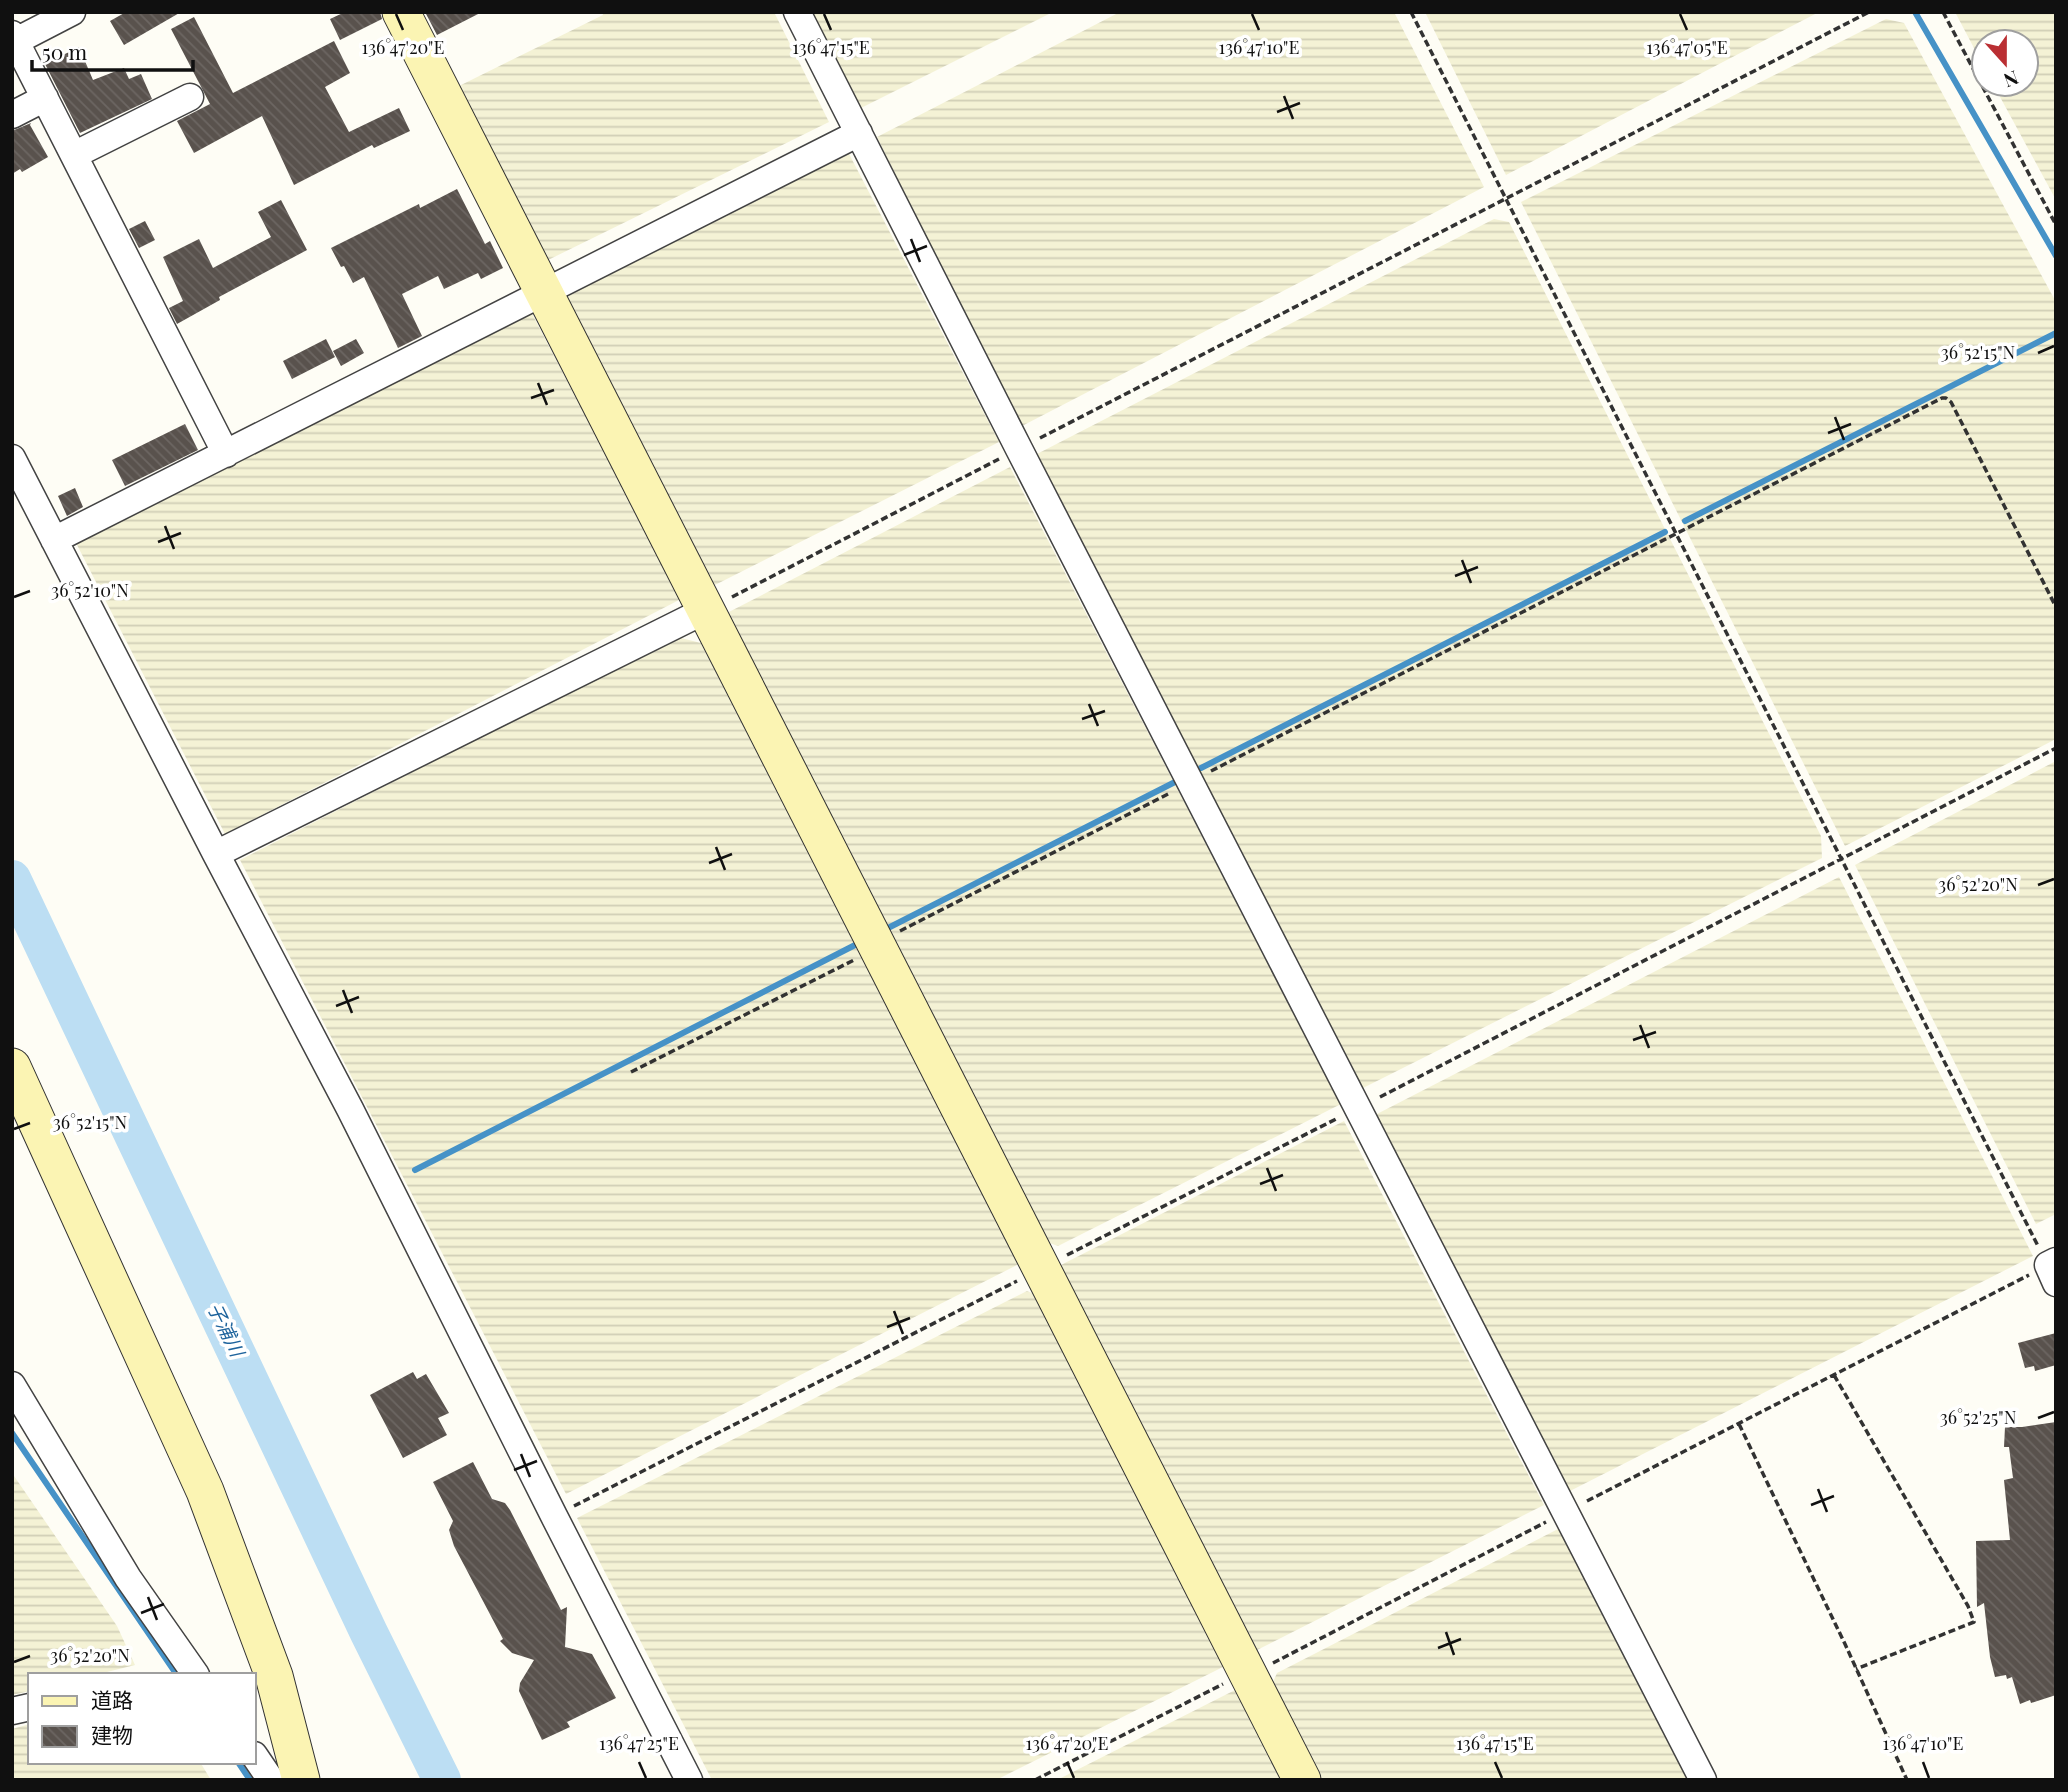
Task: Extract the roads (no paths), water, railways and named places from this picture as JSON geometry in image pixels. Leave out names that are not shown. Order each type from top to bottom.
[{"type":"street","points":[[72,12],[14,37],[226,454]]},
{"type":"street","points":[[401,12],[1302,1780]]},
{"type":"street","points":[[797,12],[1703,1780]]},
{"type":"street","points":[[74,155],[190,97]]},
{"type":"street","points":[[12,115],[45,98]]},
{"type":"street","points":[[54,540],[859,133]]},
{"type":"street","points":[[12,458],[351,1109],[689,1780]]},
{"type":"street","points":[[216,854],[706,610]]},
{"type":"street","points":[[12,1067],[205,1491],[274,1676],[301,1780]]},
{"type":"street","points":[[12,1385],[128,1578],[195,1673]]},
{"type":"street","points":[[256,1758],[271,1780]]},
{"type":"waterway","points":[[1915,12],[2056,256]]},
{"type":"waterway","points":[[1685,521],[2056,333]]},
{"type":"waterway","points":[[1201,768],[1665,532]]},
{"type":"waterway","points":[[890,927],[1175,782]]},
{"type":"waterway","name":"子浦川","points":[[12,879],[369,1633],[442,1780]]},
{"type":"waterway","points":[[415,1170],[857,944]]},
{"type":"waterway","points":[[12,1433],[176,1673]]},
{"type":"waterway","points":[[239,1764],[250,1780]]}]
